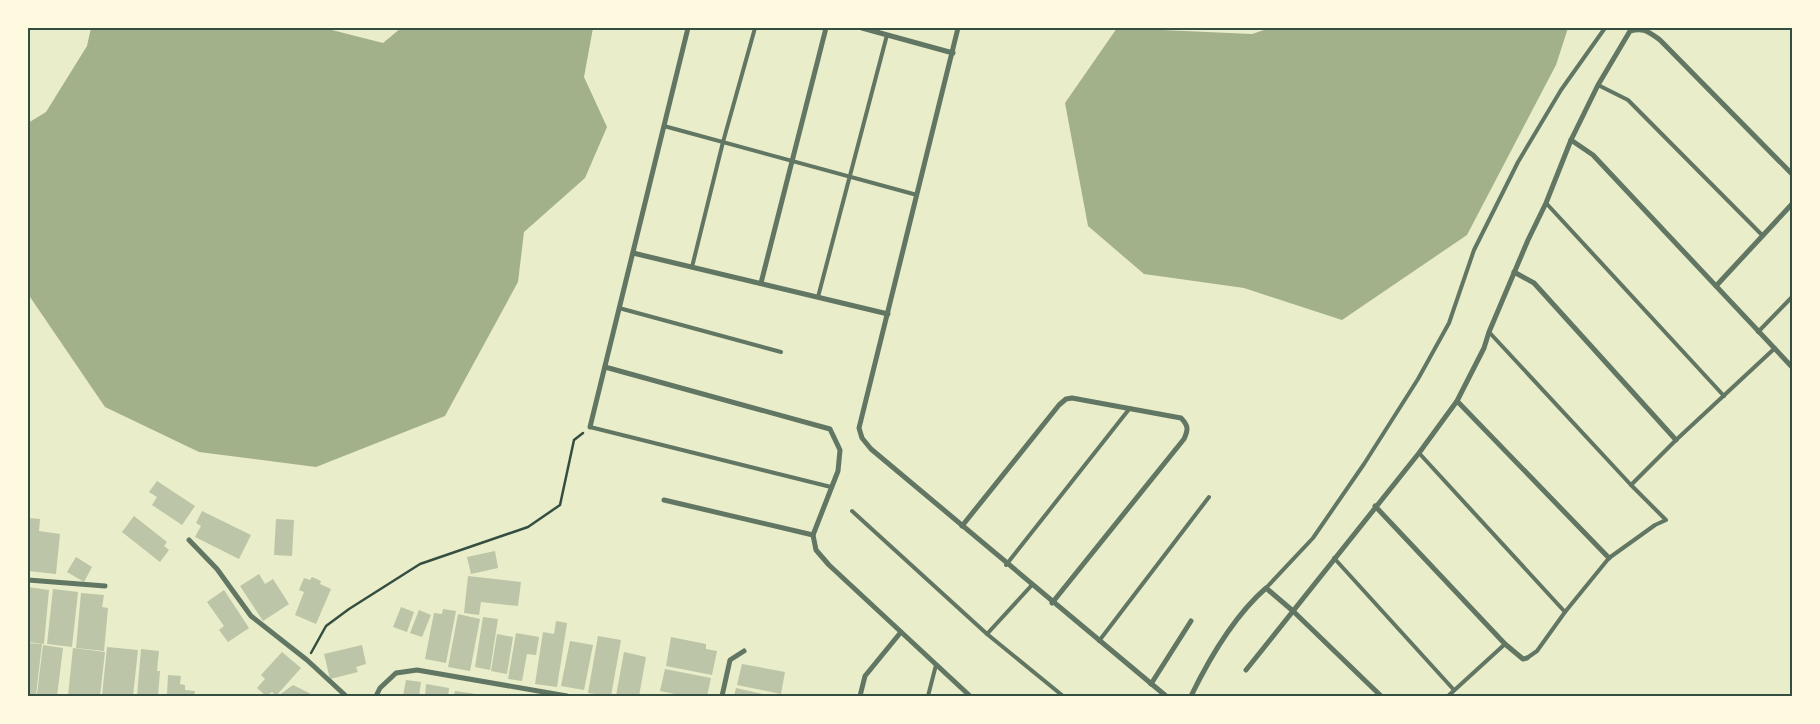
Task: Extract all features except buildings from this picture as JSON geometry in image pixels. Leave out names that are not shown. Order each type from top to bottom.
[{"type":"street","points":[[590,427],[688,28]]},
{"type":"street","points":[[761,283],[826,28]]},
{"type":"street","points":[[862,28],[953,53]]},
{"type":"street","points":[[958,28],[860,428],[862,438],[871,449],[1006,565],[1166,696]]},
{"type":"street","points":[[1246,670],[1419,452],[1457,401],[1484,348],[1514,272],[1546,203],[1570,140],[1598,85],[1630,31],[1638,28],[1646,29],[1660,40],[1792,174]]},
{"type":"street","points":[[1570,140],[1593,155],[1792,367]]},
{"type":"street","points":[[1716,286],[1792,204]]},
{"type":"street","points":[[633,253],[888,314]]},
{"type":"street","points":[[1514,272],[1534,283],[1676,440]]},
{"type":"street","points":[[605,367],[830,429],[840,450],[838,471],[813,535],[816,550],[829,565],[970,696]]},
{"type":"street","points":[[962,526],[1059,405],[1066,399],[1072,398],[1181,418],[1187,424],[1188,431],[1184,439],[1052,603]]},
{"type":"street","points":[[1457,401],[1609,558]]},
{"type":"street","points":[[664,500],[813,535]]},
{"type":"street","points":[[1375,506],[1505,644],[1519,657],[1527,658]]},
{"type":"street","points":[[189,540],[216,568],[251,616],[307,660],[346,696]]},
{"type":"street","points":[[28,580],[105,586]]},
{"type":"street","points":[[1191,696],[1211,658],[1254,599],[1266,588],[1293,611],[1381,696]]},
{"type":"street","points":[[1151,684],[1191,620]]},
{"type":"street","points":[[860,696],[865,676],[901,632]]},
{"type":"street","points":[[722,696],[730,660],[744,651]]},
{"type":"street","points":[[376,696],[380,688],[396,673],[417,670],[567,696]]},
{"type":"lane","points":[[692,267],[723,142],[755,28]]},
{"type":"lane","points":[[1266,588],[1313,538],[1364,464],[1418,379],[1449,323],[1474,250],[1518,162],[1561,90],[1606,28]]},
{"type":"lane","points":[[818,297],[887,35]]},
{"type":"lane","points":[[1598,85],[1628,100],[1763,236]]},
{"type":"lane","points":[[664,126],[917,195]]},
{"type":"lane","points":[[1546,203],[1724,396]]},
{"type":"lane","points":[[1758,332],[1792,297]]},
{"type":"lane","points":[[620,308],[781,352]]},
{"type":"lane","points":[[1489,332],[1666,520],[1654,526],[1609,558],[1565,612],[1537,651],[1527,658]]},
{"type":"lane","points":[[1631,485],[1676,440],[1775,348]]},
{"type":"lane","points":[[1006,565],[1130,408]]},
{"type":"lane","points":[[590,427],[831,487]]},
{"type":"lane","points":[[1419,452],[1565,612]]},
{"type":"lane","points":[[1099,641],[1208,498]]},
{"type":"lane","points":[[852,511],[988,634],[1063,696]]},
{"type":"lane","points":[[1334,558],[1454,690]]},
{"type":"lane","points":[[988,634],[1031,586]]},
{"type":"lane","points":[[1448,696],[1505,644]]},
{"type":"lane","points":[[928,696],[936,665]]},
{"type":"path","points":[[307,660],[326,626],[420,564],[528,527],[560,505],[574,440],[590,427]]},
{"type":"shaded area","points":[[91,28],[324,28],[383,43],[401,28],[593,28],[584,77],[607,127],[585,178],[524,232],[518,282],[445,416],[316,467],[199,452],[105,407],[28,294],[28,123],[46,112],[87,46]]},
{"type":"shaded area","points":[[1117,28],[1252,34],[1270,28],[1568,28],[1556,65],[1467,235],[1342,320],[1244,288],[1144,274],[1088,226],[1065,103]]}]
